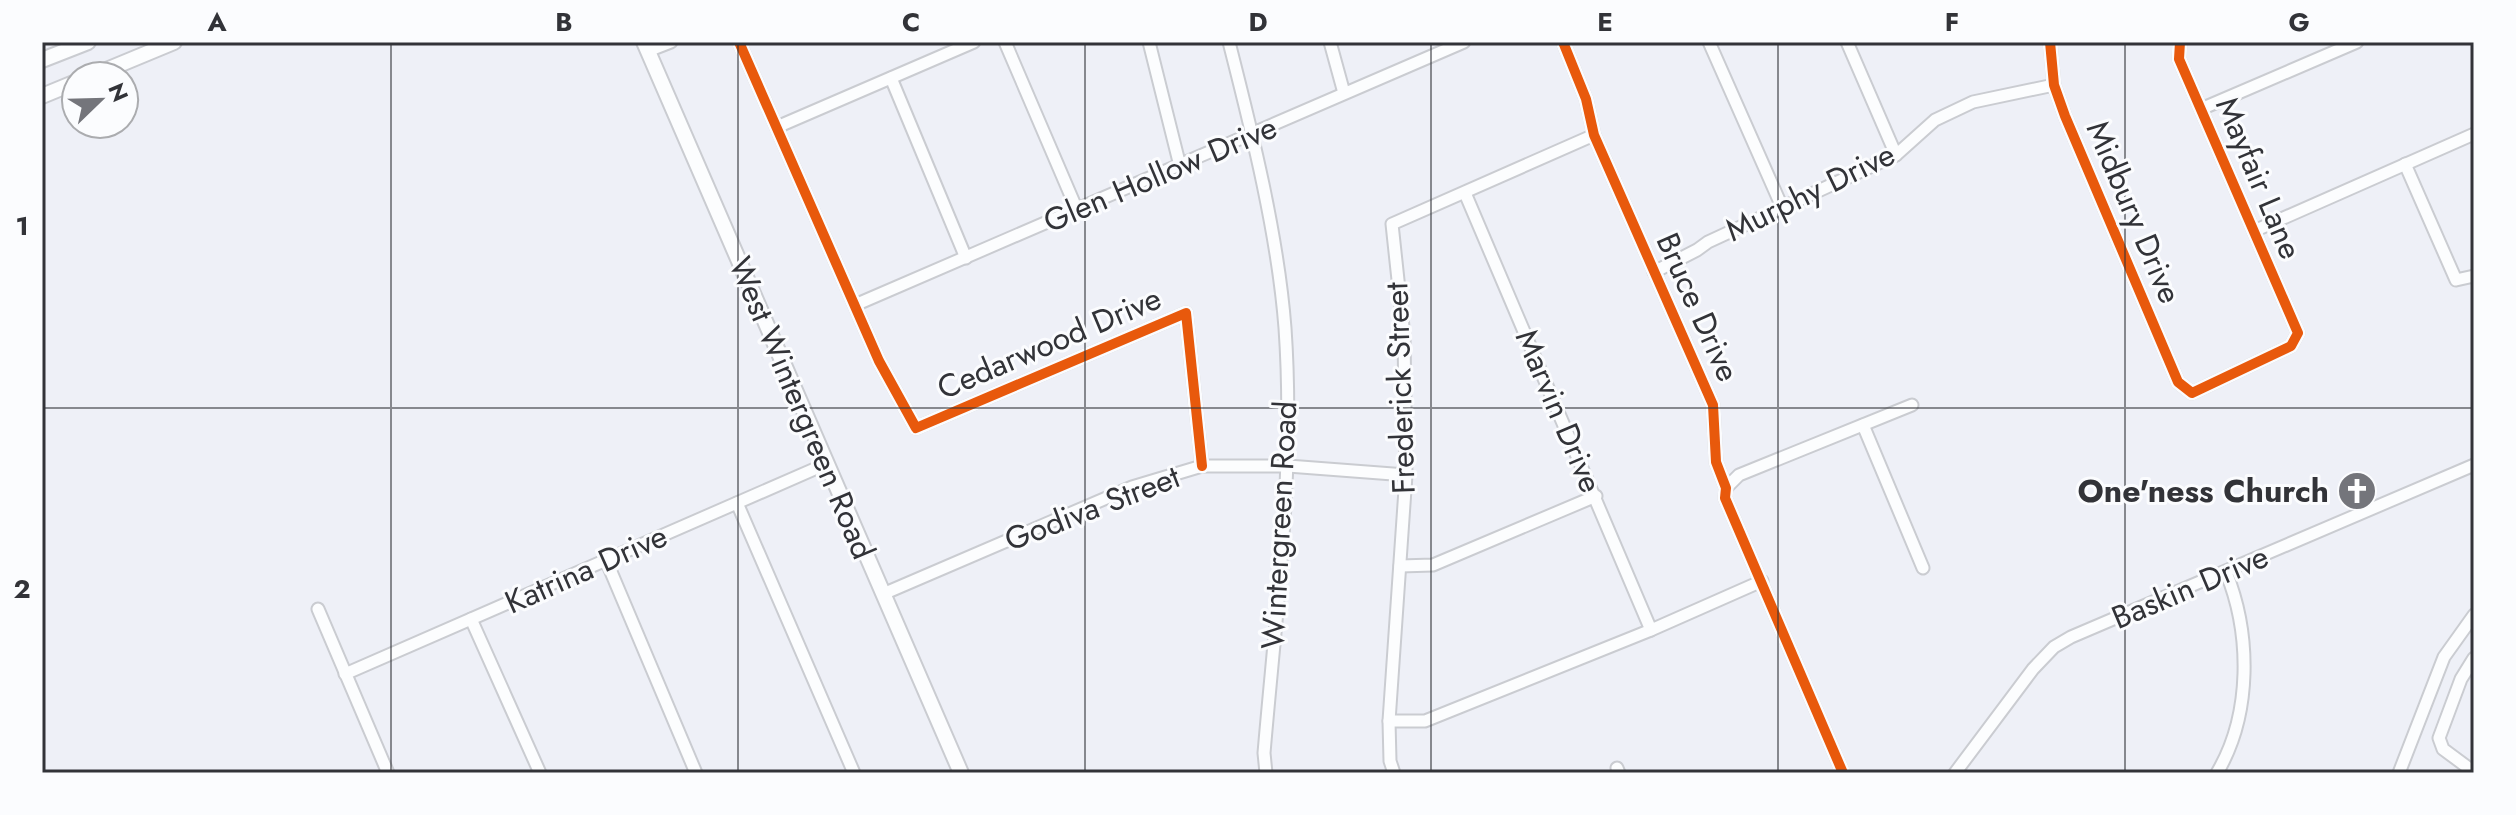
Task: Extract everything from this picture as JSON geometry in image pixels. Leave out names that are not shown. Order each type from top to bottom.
[{"type":"main road","points":[[42,60],[88,42]]},
{"type":"main road","points":[[131,60],[174,42]]},
{"type":"main road","name":"West Wintergreen Road","points":[[646,47],[961,773]]},
{"type":"street","points":[[646,47],[671,42]]},
{"type":"street","name":"Cedarwood Drive","points":[[739,42],[879,361],[916,428],[1186,313],[1202,466]]},
{"type":"street","points":[[777,127],[974,42]]},
{"type":"street","points":[[1005,42],[1077,210]]},
{"type":"street","points":[[1149,42],[1180,166]]},
{"type":"street","name":"Wintergreen Road","points":[[1229,42],[1277,263],[1285,328],[1288,466],[1264,753],[1266,773]]},
{"type":"street","points":[[1330,42],[1344,93]]},
{"type":"street","name":"Glen Hollow Drive","points":[[855,305],[1464,42]]},
{"type":"street","name":"Bruce Drive","points":[[1563,42],[1586,99],[1594,135],[1713,405],[1716,462],[1726,488],[1725,498],[1843,773]]},
{"type":"street","points":[[1709,42],[1782,207]]},
{"type":"street","points":[[1847,42],[1896,155]]},
{"type":"street","name":"Midbury Drive","points":[[2050,42],[2054,85],[2178,382],[2192,393],[2291,346],[2298,333]]},
{"type":"street","name":"Mayfair Lane","points":[[2180,42],[2179,59],[2298,333]]},
{"type":"street","points":[[2201,109],[2357,42]]},
{"type":"street","points":[[891,78],[966,258]]},
{"type":"street","name":"Murphy Drive","points":[[1654,272],[1708,242],[1896,155],[1935,120],[1973,102],[2054,85]]},
{"type":"street","points":[[2254,231],[2474,134]]},
{"type":"street","name":"Frederick Street","points":[[1394,773],[1390,761],[1389,721],[1406,475],[1404,336],[1392,224],[1594,135]]},
{"type":"street","points":[[2405,164],[2456,280],[2474,276]]},
{"type":"street","name":"Marvin Drive","points":[[1465,193],[1651,630]]},
{"type":"street","points":[[1726,488],[1739,475],[1912,405]]},
{"type":"street","points":[[1863,425],[1923,568]]},
{"type":"street","name":"Katrina Drive","points":[[345,674],[826,464]]},
{"type":"street","name":"Baskin Drive","points":[[1955,773],[2033,669],[2054,647],[2071,637],[2474,465]]},
{"type":"street","name":"Godiva Street","points":[[883,594],[1132,487],[1202,466],[1288,466],[1406,475]]},
{"type":"street","points":[[1400,566],[1433,565],[1596,496]]},
{"type":"street","points":[[737,503],[854,773]]},
{"type":"street","points":[[606,560],[696,773]]},
{"type":"street","points":[[2217,773],[2234,732],[2244,680],[2242,629],[2234,591],[2226,572]]},
{"type":"street","points":[[1389,721],[1425,721],[1651,630],[1762,581]]},
{"type":"street","points":[[318,609],[388,773]]},
{"type":"street","points":[[2399,773],[2444,657],[2474,615]]},
{"type":"street","points":[[471,619],[540,773]]},
{"type":"street","points":[[2474,658],[2461,679],[2439,738],[2443,749],[2474,772]]},
{"type":"cycle path","points":[[739,42],[879,361],[916,428],[1186,313],[1202,466]]},
{"type":"cycle path","points":[[1563,42],[1586,99],[1594,135],[1713,405],[1716,462],[1726,488],[1725,498],[1843,773]]},
{"type":"cycle path","points":[[2050,42],[2054,85],[2065,116],[2178,382],[2192,393],[2291,346],[2298,333],[2179,59],[2180,42]]},
{"type":"place","name":"One'ness Church","points":[[2357,491]]}]
